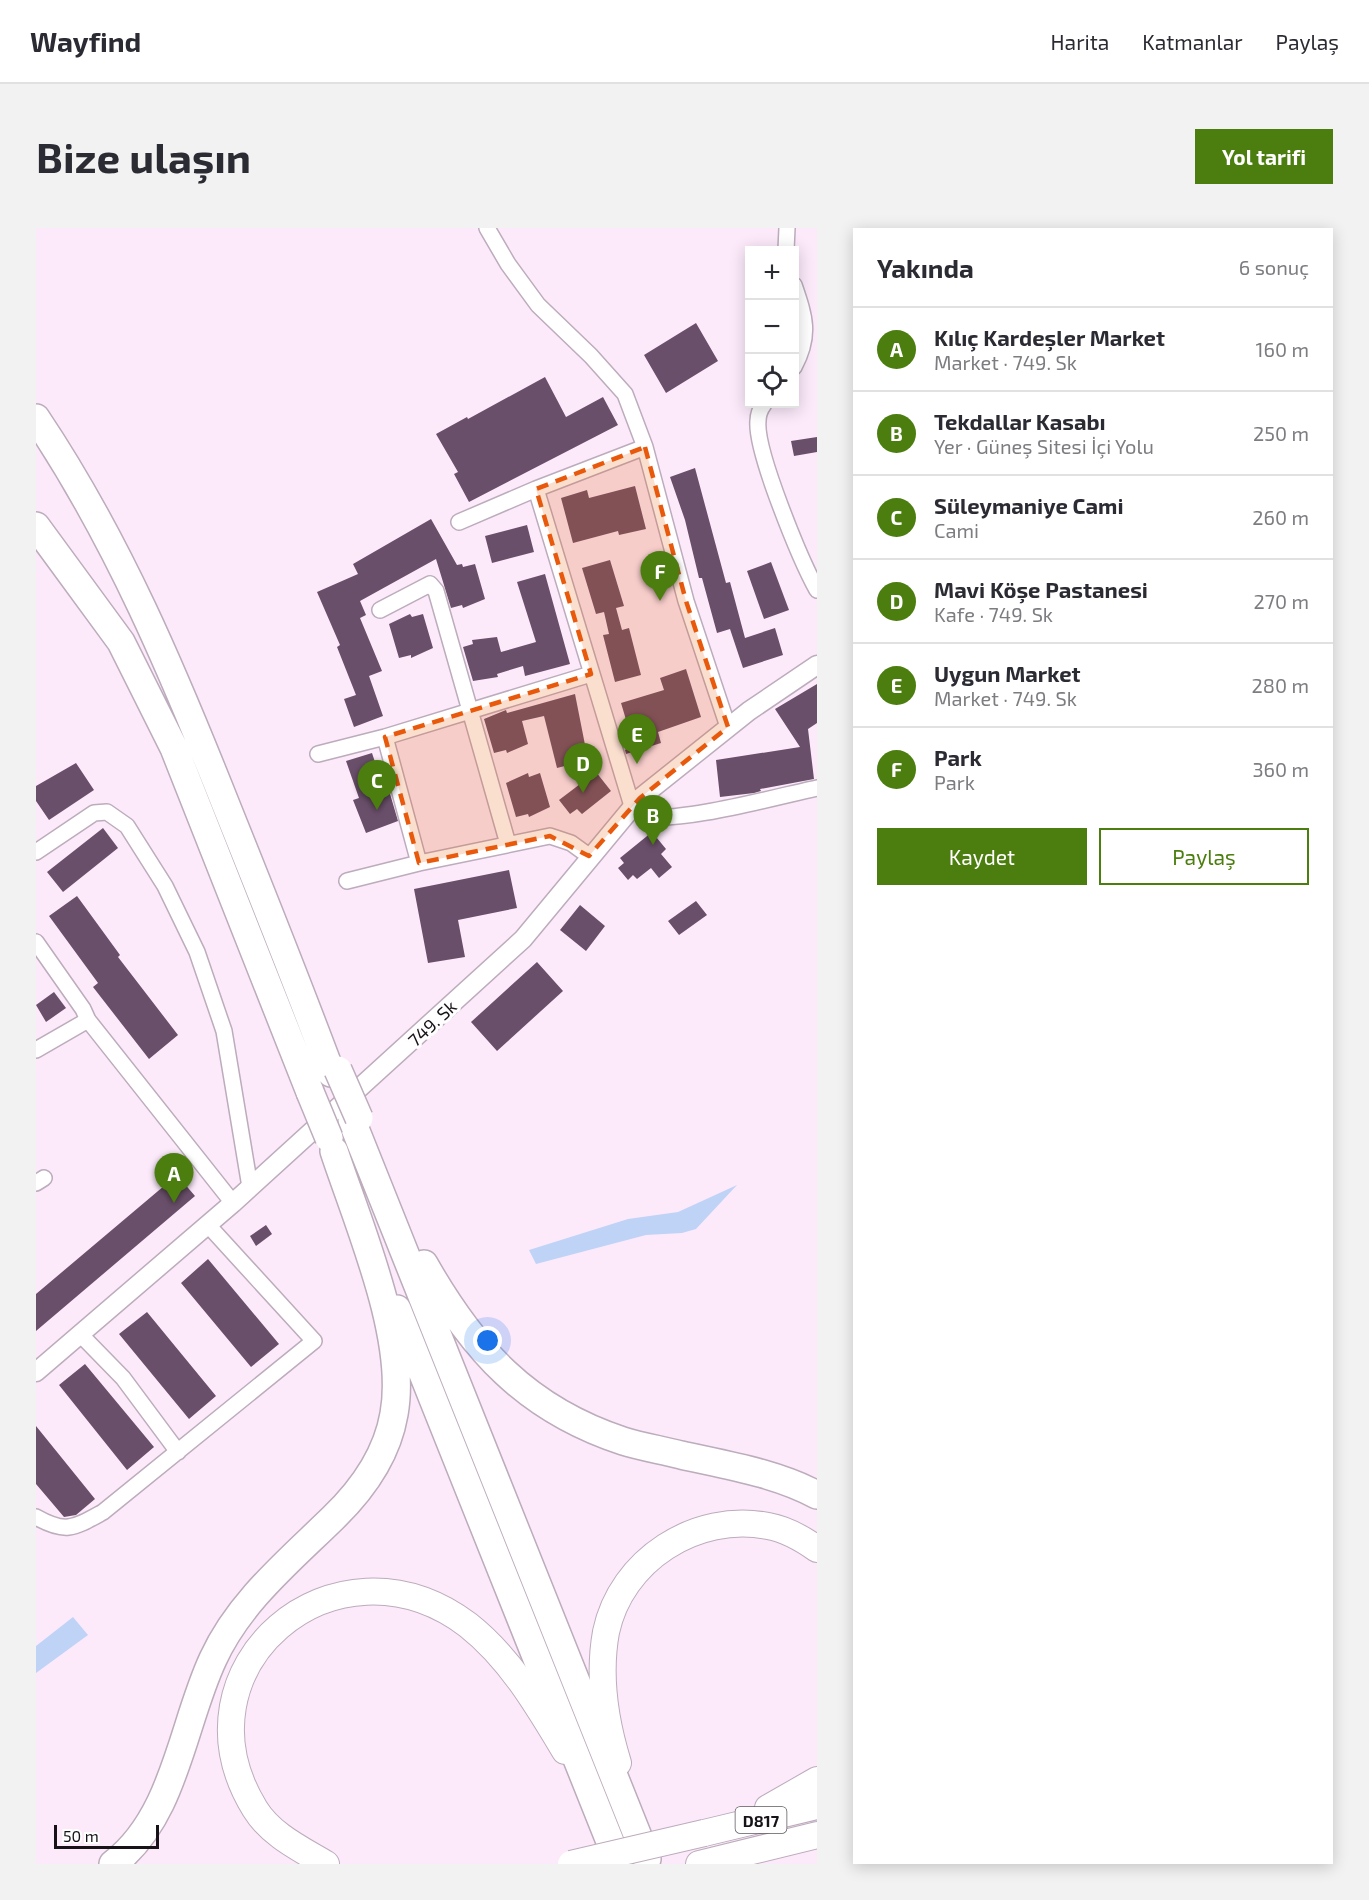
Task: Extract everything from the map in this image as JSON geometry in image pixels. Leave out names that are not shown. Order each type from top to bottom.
[{"type":"highway","points":[[36,418],[95,513],[147,616],[199,737],[334,1072],[416,1250],[452,1313],[486,1355],[531,1395],[576,1422],[624,1441],[746,1470],[817,1495]]},
{"type":"highway","points":[[36,526],[121,642],[174,748],[619,1864]]},
{"type":"highway","points":[[355,1119],[648,1862]]},
{"type":"highway","points":[[113,1864],[144,1830],[166,1788],[213,1658],[236,1618],[265,1584],[340,1511],[369,1477],[384,1447],[394,1414],[396,1375],[390,1331],[331,1145]]},
{"type":"highway","points":[[648,1862],[615,1754],[605,1710],[601,1667],[607,1630],[622,1592],[645,1561],[671,1542],[705,1528],[738,1522],[770,1526],[802,1539],[817,1549]]},
{"type":"highway","points":[[326,1864],[286,1841],[256,1810],[238,1772],[231,1731],[237,1689],[252,1657],[274,1630],[301,1609],[333,1596],[368,1591],[401,1594],[435,1605],[467,1625],[500,1654],[537,1705],[570,1759],[619,1864]]},
{"type":"highway","points":[[710,1832],[763,1811],[817,1780]]},
{"type":"highway","name":"D817","points":[[571,1864],[817,1806]]},
{"type":"highway","name":"D817","points":[[715,1860],[817,1834]]},
{"type":"highway","points":[[715,1860],[817,1845]]},
{"type":"street","points":[[487,228],[508,264],[538,306],[591,356],[625,394],[645,447],[686,602],[728,727]]},
{"type":"street","points":[[786,246],[787,228]]},
{"type":"street","points":[[799,298],[806,322],[810,351],[799,363]]},
{"type":"street","points":[[763,408],[758,421],[761,448],[804,567],[817,590]]},
{"type":"street","points":[[459,522],[536,489],[645,447]]},
{"type":"street","points":[[536,489],[632,806],[643,815],[656,817],[685,815],[817,788]]},
{"type":"street","points":[[380,609],[430,584],[436,591],[468,711],[508,844]]},
{"type":"street","name":"749. Sk","points":[[36,1372],[233,1203],[523,939],[632,806],[728,727],[817,665]]},
{"type":"street","points":[[318,754],[385,737],[591,674]]},
{"type":"street","points":[[385,737],[419,863]]},
{"type":"street","points":[[36,852],[94,813],[107,812],[127,825],[165,886],[197,952],[224,1031],[250,1187]]},
{"type":"street","points":[[347,881],[419,863],[550,836],[572,843],[589,856]]},
{"type":"street","points":[[36,942],[86,1014],[233,1203]]},
{"type":"street","points":[[36,1050],[86,1014]]},
{"type":"street","points":[[36,1517],[57,1528],[80,1525],[103,1512],[314,1341],[208,1225]]},
{"type":"street","points":[[80,1334],[123,1378],[178,1452]]},
{"type":"highlighted area","points":[[645,447],[686,601],[728,727],[640,798],[589,856],[550,836],[419,863],[385,737],[591,674],[536,489]]},
{"type":"water","points":[[737,1185],[696,1229],[682,1233],[646,1235],[536,1264],[529,1250],[628,1219],[678,1212]]},
{"type":"water","points":[[73,1617],[88,1635],[36,1673],[36,1646]]},
{"type":"building","points":[[696,323],[718,361],[666,393],[644,355]]},
{"type":"building","points":[[545,377],[566,417],[603,397],[618,425],[469,502],[454,474],[458,472],[436,434]]},
{"type":"building","points":[[817,437],[817,452],[794,456],[791,441]]},
{"type":"building","points":[[695,468],[726,583],[730,582],[745,638],[775,628],[783,655],[743,668],[730,629],[717,633],[702,578],[699,578],[685,520],[670,477]]},
{"type":"building","points":[[635,486],[646,529],[619,535],[618,531],[573,543],[561,498],[587,490],[589,498]]},
{"type":"building","points":[[431,519],[457,565],[462,564],[463,567],[475,564],[485,599],[463,608],[462,605],[451,608],[436,559],[360,601],[366,615],[360,618],[382,671],[369,676],[383,716],[354,727],[344,699],[356,695],[337,647],[340,645],[317,592],[358,574],[353,564]]},
{"type":"building","points":[[527,525],[534,552],[492,563],[485,536]]},
{"type":"building","points":[[610,560],[624,606],[616,608],[622,630],[629,628],[641,675],[615,682],[603,635],[609,634],[604,612],[596,614],[582,568]]},
{"type":"building","points":[[771,562],[789,610],[764,619],[747,571]]},
{"type":"building","points":[[545,574],[570,664],[525,676],[523,666],[497,674],[498,677],[473,681],[463,647],[473,644],[472,640],[497,637],[501,652],[536,642],[517,582]]},
{"type":"building","points":[[410,614],[412,617],[423,614],[433,648],[411,658],[411,655],[399,658],[389,624]]},
{"type":"building","points":[[686,669],[701,717],[658,732],[661,743],[626,754],[625,750],[633,743],[621,703],[664,690],[660,678]]},
{"type":"building","points":[[817,684],[817,723],[808,729],[814,779],[760,789],[761,791],[754,793],[720,797],[716,760],[800,747],[775,709]]},
{"type":"building","points":[[575,694],[588,760],[557,768],[544,716],[522,721],[528,744],[507,753],[506,750],[494,753],[484,719],[506,710],[507,713]]},
{"type":"building","points":[[372,753],[384,789],[388,787],[398,821],[366,833],[353,800],[359,798],[346,761]]},
{"type":"building","points":[[76,763],[94,790],[49,820],[36,801],[36,786]]},
{"type":"building","points":[[596,772],[611,791],[582,814],[577,809],[570,814],[559,800]]},
{"type":"building","points":[[528,773],[529,777],[540,773],[550,807],[529,817],[528,814],[516,817],[506,783]]},
{"type":"building","points":[[103,828],[118,848],[63,892],[47,872]]},
{"type":"building","points":[[652,832],[666,849],[661,854],[672,867],[659,878],[651,868],[637,879],[633,875],[628,880],[618,868],[624,863],[620,858]]},
{"type":"building","points":[[509,870],[517,908],[458,920],[465,957],[428,963],[414,889]]},
{"type":"building","points":[[77,896],[120,955],[118,957],[178,1035],[149,1059],[93,987],[98,983],[49,916]]},
{"type":"building","points":[[696,901],[707,915],[679,935],[668,921]]},
{"type":"building","points":[[580,905],[605,926],[586,951],[560,930]]},
{"type":"building","points":[[537,962],[563,991],[497,1051],[471,1022]]},
{"type":"building","points":[[54,992],[66,1008],[46,1022],[36,1005]]},
{"type":"building","points":[[177,1175],[195,1196],[36,1331],[36,1294]]},
{"type":"building","points":[[266,1225],[272,1234],[256,1246],[250,1236]]},
{"type":"building","points":[[208,1259],[279,1344],[251,1367],[181,1283]]},
{"type":"building","points":[[147,1312],[216,1396],[189,1419],[119,1334]]},
{"type":"building","points":[[85,1364],[154,1447],[127,1470],[59,1385]]},
{"type":"building","points":[[36,1426],[95,1499],[76,1515],[64,1517],[36,1484]]},
{"type":"place","name":"Park","points":[[660,601]]},
{"type":"place","name":"Uygun Market","points":[[637,764]]},
{"type":"place","name":"Mavi Köşe Pastanesi","points":[[583,793]]},
{"type":"place","name":"Süleymaniye Cami","points":[[377,810]]},
{"type":"place","name":"Tekdallar Kasabı","points":[[653,845]]},
{"type":"place","name":"Kılıç Kardeşler Market","points":[[174,1203]]}]
